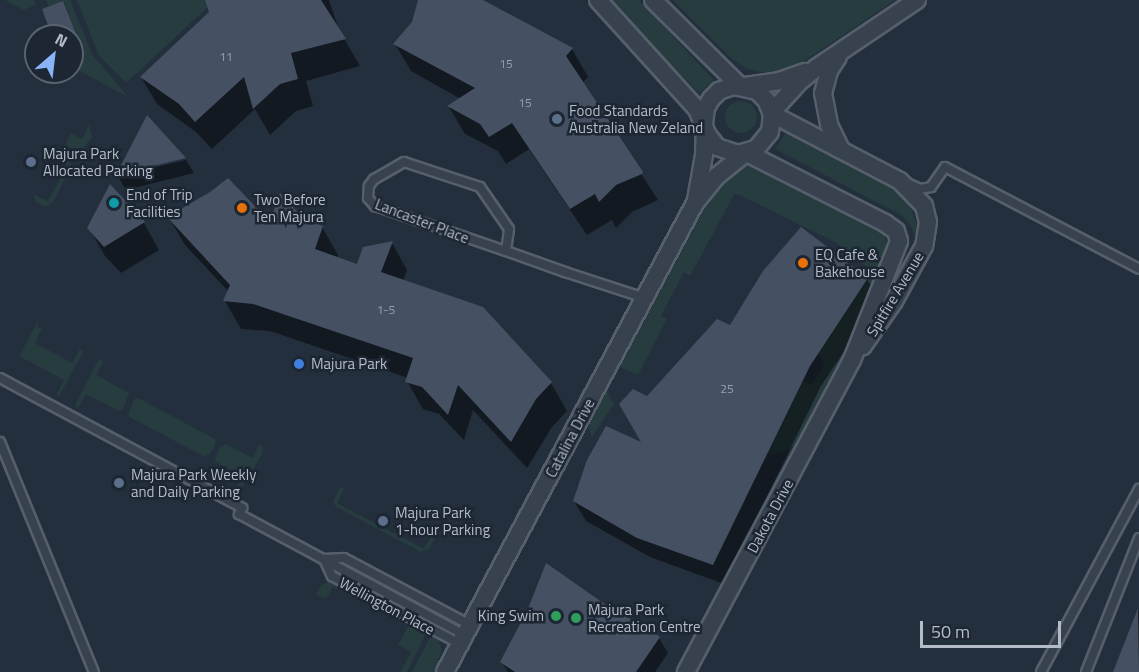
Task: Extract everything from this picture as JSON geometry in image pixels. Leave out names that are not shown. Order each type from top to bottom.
[{"type":"street","points":[[598,0],[697,109],[717,147],[733,154],[746,153],[760,147],[768,136],[772,113],[799,82],[816,68],[918,0]]},
{"type":"street","points":[[653,0],[743,86],[762,95],[772,113]]},
{"type":"street","points":[[842,151],[829,125],[823,93],[831,66],[846,48]]},
{"type":"street","points":[[705,126],[704,114],[711,99],[724,89],[786,79],[816,68]]},
{"type":"street","name":"Spitfire Avenue","points":[[772,113],[895,177],[911,190],[924,206],[928,222],[926,241],[881,322],[852,360]]},
{"type":"street","name":"Catalina Drive","points":[[695,203],[705,155],[705,126]]},
{"type":"street","name":"Catalina Drive","points":[[445,672],[695,203],[717,176],[746,153]]},
{"type":"street","name":"Spitfire Avenue","points":[[746,153],[885,223],[898,235],[896,248],[852,360]]},
{"type":"street","name":"Dakota Drive","points":[[687,672],[852,360]]},
{"type":"lane","name":"Lancaster Place","points":[[506,251],[509,229],[480,188],[404,162],[374,179],[369,186],[368,198],[375,206],[506,251],[645,298]]},
{"type":"lane","points":[[895,177],[917,188],[929,189],[937,183],[945,167],[1139,269]]},
{"type":"lane","points":[[0,378],[243,508],[239,514],[324,559]]},
{"type":"lane","points":[[0,441],[94,672]]},
{"type":"lane","points":[[1041,672],[1139,489]]},
{"type":"lane","points":[[1086,672],[1139,538]]},
{"type":"lane","name":"Wellington Place","points":[[344,558],[465,635],[332,576],[324,559],[344,558]]},
{"type":"green space","points":[[5,0],[34,0],[36,5],[23,10]]},
{"type":"green space","points":[[46,0],[70,0],[80,24],[73,24],[64,1],[49,6]]},
{"type":"green space","points":[[77,0],[205,0],[208,7],[126,83],[98,54]]},
{"type":"green space","points":[[611,0],[639,0],[714,80],[699,93],[630,24]]},
{"type":"green space","points":[[673,0],[895,0],[800,64],[786,71],[766,73],[748,69],[733,60]]},
{"type":"green space","points":[[84,34],[92,54],[128,97],[84,73]]},
{"type":"green space","points":[[741,101],[753,105],[757,117],[753,129],[741,133],[729,129],[725,117],[729,105]]},
{"type":"green space","points":[[89,125],[92,137],[85,147],[75,151],[64,147],[71,133],[82,139]]},
{"type":"green space","points":[[787,131],[890,186],[908,203],[916,221],[918,234],[914,234],[910,224],[901,215],[777,150],[776,147]]},
{"type":"green space","points":[[61,157],[71,163],[70,169],[53,202],[45,207],[36,202],[34,196],[48,201],[68,165],[55,158]]},
{"type":"green space","points":[[748,165],[769,171],[876,228],[884,235],[887,244],[886,254],[859,322],[795,444],[784,452],[767,455],[803,381],[812,385],[825,362],[817,355],[868,278],[862,273],[866,266],[835,242],[735,193],[690,276],[684,272],[661,316],[667,319],[638,375],[620,367],[716,188],[736,168]]},
{"type":"green space","points":[[38,321],[38,327],[42,329],[35,343],[72,363],[80,349],[84,351],[59,396],[56,395],[64,380],[19,356]]},
{"type":"green space","points":[[99,359],[104,361],[96,375],[129,393],[123,409],[119,411],[86,394],[78,408],[75,405]]},
{"type":"green space","points":[[607,391],[614,404],[592,437],[588,427]]},
{"type":"green space","points":[[138,398],[215,439],[216,443],[210,454],[205,457],[128,416],[134,399]]},
{"type":"green space","points":[[226,444],[252,458],[260,444],[263,447],[262,454],[240,491],[235,491],[242,476],[216,462],[215,457],[221,446]]},
{"type":"green space","points":[[340,487],[344,489],[337,503],[424,549],[431,536],[435,538],[429,549],[421,552],[336,507],[333,501]]},
{"type":"green space","points":[[330,581],[427,631],[407,672],[400,672],[411,652],[398,645],[408,626],[333,587],[326,599],[316,594],[321,585]]},
{"type":"green space","points":[[434,636],[439,641],[442,651],[433,672],[412,672],[430,637]]},
{"type":"building","points":[[205,0],[321,0],[346,39],[291,53],[298,79],[280,84],[253,109],[244,77],[195,122],[179,104],[140,77],[209,12]]},
{"type":"building","points":[[418,0],[483,0],[573,48],[566,56],[643,172],[642,174],[616,185],[599,202],[595,194],[570,209],[512,123],[489,137],[480,124],[447,106],[475,88],[393,44],[412,22]]},
{"type":"building","points":[[63,1],[72,24],[48,24],[42,9]]},
{"type":"building","points":[[147,115],[186,158],[116,175]]},
{"type":"building","points":[[228,178],[270,222],[280,193],[304,219],[323,226],[315,249],[357,264],[363,247],[393,241],[381,272],[483,307],[552,382],[536,399],[511,442],[458,385],[448,415],[422,387],[405,382],[413,358],[253,304],[223,301],[230,285],[167,217],[210,192]]},
{"type":"building","name":"End of Trip Facilities","points":[[110,184],[145,222],[104,247],[87,228]]},
{"type":"building","points":[[801,227],[868,278],[810,366],[713,565],[637,538],[573,501],[587,460],[606,426],[641,442],[619,404],[633,389],[647,396],[717,319],[730,325],[763,271]]},
{"type":"building","name":"Majura Park Recreation Centre","points":[[546,563],[619,614],[639,622],[660,637],[636,672],[515,672],[500,662],[528,609]]},
{"type":"building","points":[[1138,608],[1139,672],[1113,672]]},
{"type":"place","name":"Food Standards Australia New Zeland","points":[[557,119]]},
{"type":"place","name":"Majura Park Allocated Parking","points":[[31,162]]},
{"type":"place","name":"End of Trip Facilities","points":[[114,203]]},
{"type":"place","name":"Two Before Ten Majura","points":[[242,208]]},
{"type":"place","name":"EQ Cafe & Bakehouse","points":[[803,263]]},
{"type":"place","name":"Majura Park","points":[[299,364]]},
{"type":"place","name":"Majura Park Weekly and Daily Parking","points":[[119,483]]},
{"type":"place","name":"Majura Park 1-hour Parking","points":[[383,521]]},
{"type":"place","name":"King Swim","points":[[556,616]]},
{"type":"place","name":"Majura Park Recreation Centre","points":[[576,618]]}]
